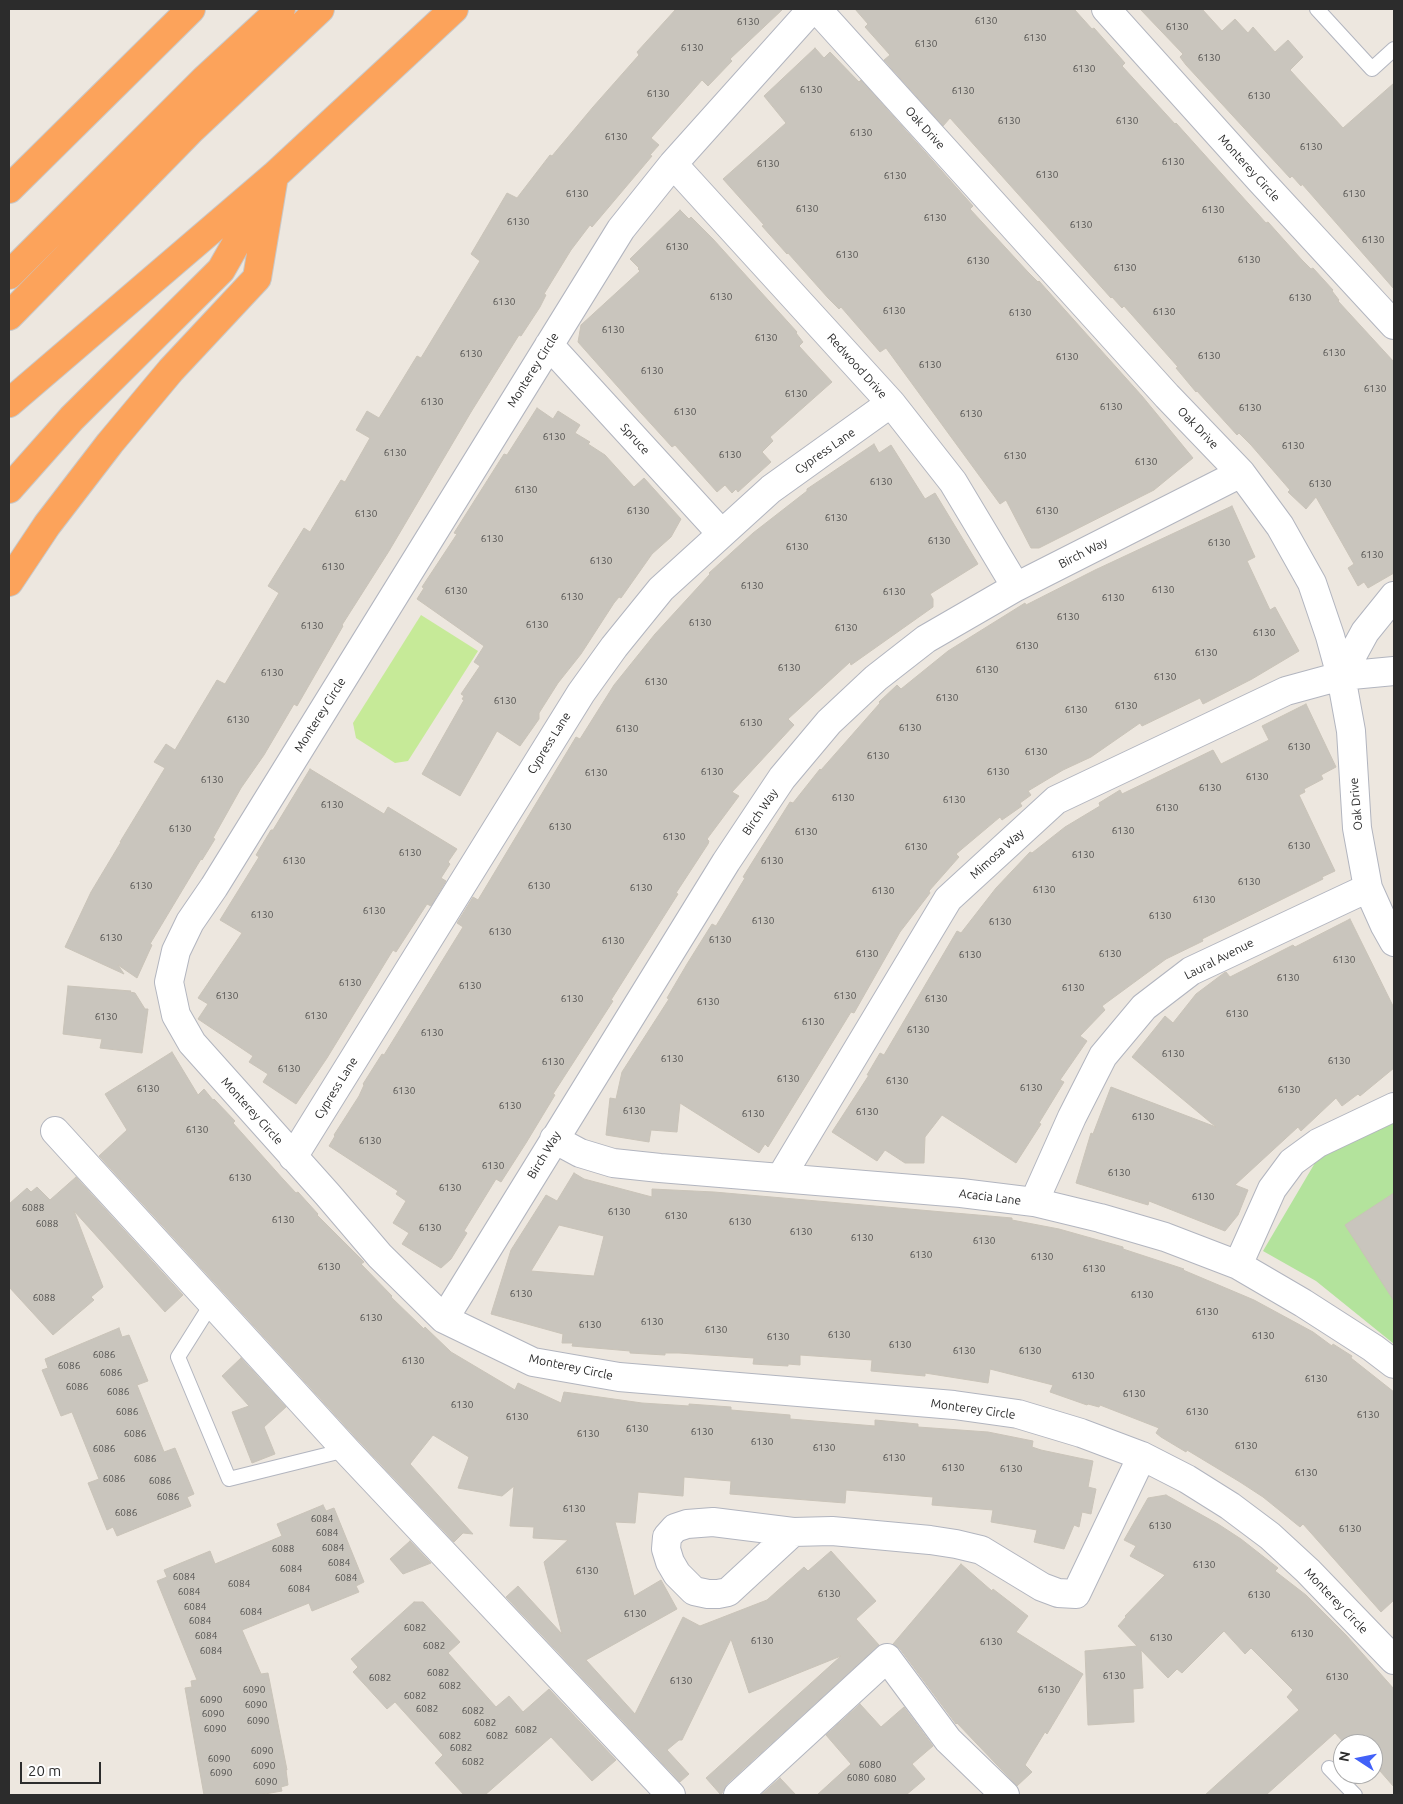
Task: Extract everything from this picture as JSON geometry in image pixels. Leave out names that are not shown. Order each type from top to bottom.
[{"type":"highway","points":[[9,189],[191,9]]},
{"type":"highway","points":[[9,275],[206,79],[281,9]]},
{"type":"highway","points":[[16,308],[192,129],[320,9]]},
{"type":"highway","points":[[9,403],[274,176],[454,9]]},
{"type":"highway","points":[[9,488],[72,418],[221,270],[274,176]]},
{"type":"highway","points":[[9,582],[48,525],[110,443],[171,370],[257,278],[274,176]]},
{"type":"street","name":"Monterey Circle","points":[[812,9],[673,164],[621,229],[190,922],[176,951],[169,982],[176,1015],[192,1042],[380,1256],[444,1319],[533,1362],[619,1378],[954,1405],[1018,1414],[1081,1432],[1142,1456],[1187,1479],[1230,1506],[1270,1536],[1308,1571],[1394,1660]]},
{"type":"street","name":"Oak Drive","points":[[817,9],[1167,396],[1241,473],[1280,526],[1312,583],[1341,676],[1351,731],[1357,828],[1368,888],[1394,942]]},
{"type":"street","name":"Monterey Circle","points":[[1106,9],[1394,325]]},
{"type":"street","name":"Redwood Drive","points":[[673,164],[890,402],[953,482],[1016,587]]},
{"type":"street","name":"Spruce","points":[[549,345],[721,533]]},
{"type":"street","name":"Cypress Lane","points":[[293,1157],[580,693],[614,647],[661,589],[721,533],[771,489],[890,402]]},
{"type":"street","name":"Birch Way","points":[[444,1319],[726,862],[782,778],[829,722],[876,678],[926,639],[1016,587],[1241,473]]},
{"type":"street","points":[[1341,676],[1365,632],[1394,596]]},
{"type":"street","name":"Mimosa Way","points":[[781,1177],[948,899],[1056,800],[1286,691],[1341,676],[1394,671]]},
{"type":"street","name":"Laural Avenue","points":[[1034,1202],[1072,1118],[1104,1056],[1144,1007],[1191,971],[1368,888]]},
{"type":"street","points":[[1238,1265],[1272,1189],[1292,1162],[1318,1144],[1394,1107]]},
{"type":"street","points":[[55,1131],[346,1450],[671,1795]]},
{"type":"street","name":"Acacia Lane","points":[[554,1138],[580,1153],[613,1162],[660,1168],[961,1193],[1034,1202],[1100,1218],[1165,1237],[1238,1265],[1303,1303],[1373,1348],[1394,1364]]},
{"type":"street","points":[[793,1532],[832,1531],[956,1544],[981,1550],[1042,1587],[1058,1593],[1076,1594],[1142,1456]]},
{"type":"street","points":[[738,1795],[887,1658],[948,1740],[1004,1795]]},
{"type":"lane","points":[[1317,9],[1372,69],[1394,49]]},
{"type":"lane","points":[[212,1303],[178,1356],[229,1479],[346,1450]]},
{"type":"lane","points":[[1329,1768],[1355,1795]]},
{"type":"green space","points":[[421,615],[478,651],[408,761],[395,763],[356,738],[353,723]]},
{"type":"green space","points":[[1394,1118],[1394,1344],[1316,1281],[1263,1251],[1322,1151]]},
{"type":"building","points":[[676,9],[783,9],[730,59],[732,61],[708,86],[702,80],[651,138],[659,145],[650,155],[652,156],[592,227],[590,225],[571,250],[544,294],[546,295],[540,307],[521,336],[519,335],[471,412],[389,551],[342,625],[297,706],[294,704],[264,755],[241,788],[213,838],[215,839],[150,944],[152,945],[137,978],[118,965],[124,974],[65,947],[91,892],[165,768],[154,762],[166,744],[175,750],[217,680],[225,684],[279,593],[268,586],[304,528],[310,532],[341,480],[345,482],[370,438],[356,430],[367,411],[379,418],[417,356],[421,358],[480,261],[471,254],[507,193],[517,198],[550,155],[552,156],[639,55],[637,52]]},
{"type":"building","points":[[855,9],[1074,9],[1092,29],[1094,28],[1125,63],[1122,66],[1266,223],[1268,222],[1311,269],[1313,268],[1333,290],[1338,301],[1394,362],[1394,573],[1368,588],[1364,582],[1358,586],[1348,568],[1354,564],[1316,497],[1306,509],[1288,492],[1290,490],[1251,445],[1239,433],[1237,435],[1196,392],[1176,368],[1178,367],[1124,306],[1122,308],[1111,298],[950,118],[943,126],[884,60],[890,55],[865,27],[868,24]]},
{"type":"building","points":[[1140,9],[1202,9],[1222,31],[1235,19],[1248,33],[1253,27],[1275,52],[1288,40],[1303,57],[1290,70],[1343,128],[1394,83],[1394,289],[1302,184],[1301,186],[1292,176],[1290,178],[1186,65],[1180,57],[1183,54]]},
{"type":"building","points":[[815,48],[824,58],[830,52],[859,82],[861,80],[973,206],[970,209],[1028,272],[1039,281],[1142,396],[1193,458],[1154,490],[1039,548],[1031,548],[1006,500],[1000,504],[886,348],[880,352],[841,307],[839,309],[787,254],[723,179],[786,123],[764,96]]},
{"type":"building","points":[[680,210],[689,219],[691,217],[713,239],[797,332],[803,342],[799,346],[832,382],[770,437],[773,441],[762,452],[771,462],[738,492],[736,489],[732,493],[725,485],[717,492],[675,445],[672,447],[578,342],[581,325],[640,271],[630,259]]},
{"type":"building","points":[[537,408],[553,419],[558,411],[580,425],[575,433],[590,442],[588,444],[605,455],[634,487],[644,478],[681,519],[671,537],[652,554],[621,598],[619,597],[614,603],[581,654],[558,683],[539,713],[539,719],[520,746],[497,731],[460,796],[422,774],[464,700],[462,699],[464,696],[461,694],[480,666],[474,662],[484,646],[417,599],[424,588],[422,587],[457,534],[454,533],[504,454],[507,455]]},
{"type":"building","points":[[874,444],[879,453],[891,445],[925,499],[935,493],[978,564],[930,594],[933,599],[933,607],[851,665],[850,662],[788,719],[794,725],[732,792],[739,796],[707,839],[709,841],[708,844],[611,1000],[613,1001],[553,1094],[555,1095],[526,1143],[501,1182],[496,1179],[464,1231],[467,1233],[451,1259],[441,1268],[402,1244],[409,1233],[393,1223],[406,1201],[396,1194],[398,1191],[329,1146],[334,1135],[359,1096],[363,1084],[382,1054],[384,1055],[463,927],[457,923],[473,897],[478,900],[576,737],[580,739],[614,685],[655,634],[709,573],[753,533],[807,491],[807,489]]},
{"type":"building","points":[[1232,506],[1255,557],[1247,561],[1270,610],[1275,607],[1299,651],[1252,679],[1203,704],[1200,698],[1142,726],[1140,723],[1091,757],[1063,770],[1028,791],[1031,795],[1020,803],[1022,806],[1002,820],[1000,817],[956,854],[959,857],[929,891],[930,893],[900,932],[854,1013],[851,1012],[768,1147],[765,1144],[759,1153],[680,1103],[677,1132],[651,1130],[649,1142],[606,1135],[610,1098],[616,1099],[622,1072],[669,999],[667,998],[712,924],[716,926],[745,878],[743,877],[790,802],[793,803],[879,702],[897,685],[901,689],[948,651],[1025,603],[1026,605],[1095,570]]},
{"type":"building","points":[[1306,704],[1336,767],[1321,775],[1323,779],[1304,789],[1305,792],[1299,795],[1335,871],[1322,877],[1323,879],[1166,959],[1102,1006],[1105,1010],[1080,1036],[1087,1041],[1060,1080],[1064,1082],[1039,1123],[1041,1124],[1016,1163],[942,1115],[925,1137],[924,1163],[905,1163],[885,1150],[877,1161],[832,1132],[869,1075],[867,1075],[880,1053],[884,1055],[957,931],[961,933],[996,888],[1030,852],[1032,853],[1065,827],[1100,806],[1099,803],[1120,790],[1122,794],[1213,750],[1221,764],[1269,740],[1262,726]]},
{"type":"building","points":[[310,769],[384,814],[388,807],[457,849],[448,862],[450,864],[441,878],[446,881],[431,906],[427,904],[396,952],[393,950],[327,1058],[296,1104],[263,1082],[268,1074],[249,1062],[253,1056],[198,1019],[208,1004],[198,998],[242,933],[220,920],[259,857],[256,855]]},
{"type":"building","points":[[1350,919],[1394,1008],[1394,1068],[1360,1096],[1358,1094],[1342,1106],[1336,1098],[1301,1131],[1298,1127],[1235,1185],[1248,1190],[1238,1215],[1225,1231],[1149,1201],[1148,1205],[1076,1183],[1091,1133],[1093,1134],[1111,1087],[1216,1127],[1132,1057],[1165,1016],[1173,1023],[1196,994],[1224,973],[1226,972],[1230,977]]},
{"type":"building","points":[[68,986],[131,991],[135,993],[145,1009],[148,1009],[142,1053],[100,1048],[102,1039],[63,1034]]},
{"type":"building","points":[[172,1052],[198,1095],[204,1089],[214,1099],[235,1121],[233,1123],[283,1179],[296,1193],[298,1192],[317,1215],[364,1262],[361,1264],[391,1297],[451,1352],[515,1390],[518,1383],[561,1403],[564,1392],[642,1403],[731,1407],[731,1410],[790,1415],[790,1419],[875,1426],[875,1420],[918,1424],[918,1427],[988,1432],[1033,1441],[1032,1447],[1041,1450],[1093,1461],[1088,1487],[1096,1489],[1091,1514],[1082,1512],[1079,1527],[1074,1525],[1064,1549],[1034,1542],[1037,1530],[991,1522],[993,1510],[932,1505],[933,1497],[846,1490],[845,1503],[730,1494],[731,1481],[684,1477],[683,1496],[638,1492],[635,1523],[615,1522],[634,1596],[661,1580],[677,1609],[586,1660],[635,1714],[683,1617],[700,1626],[767,1600],[804,1567],[808,1571],[831,1551],[876,1601],[856,1619],[879,1645],[727,1784],[721,1795],[706,1778],[841,1656],[749,1693],[731,1639],[682,1740],[679,1740],[667,1750],[689,1774],[680,1782],[506,1597],[518,1586],[562,1634],[544,1562],[568,1540],[533,1538],[534,1527],[510,1526],[514,1486],[502,1496],[458,1488],[469,1457],[433,1435],[410,1464],[473,1534],[463,1533],[454,1542],[357,1439],[99,1156],[127,1130],[105,1094]]},
{"type":"building","points":[[574,1173],[584,1179],[652,1197],[652,1189],[714,1192],[1012,1218],[1012,1220],[1059,1229],[1123,1247],[1123,1249],[1184,1269],[1254,1300],[1352,1356],[1351,1358],[1394,1392],[1394,1600],[1381,1612],[1303,1524],[1300,1527],[1263,1497],[1240,1482],[1187,1450],[1186,1452],[1161,1437],[1156,1433],[1159,1428],[1100,1405],[1099,1407],[1087,1405],[1050,1392],[1053,1385],[990,1369],[988,1383],[925,1373],[925,1376],[871,1371],[872,1360],[800,1355],[800,1365],[788,1364],[788,1366],[753,1364],[754,1358],[679,1353],[665,1353],[665,1355],[630,1353],[630,1351],[572,1346],[573,1343],[562,1343],[563,1334],[491,1314],[511,1250],[546,1195],[557,1201]],"holes":[[[559,1225],[604,1236],[594,1276],[531,1271]]]},
{"type":"building","points":[[76,1177],[183,1295],[165,1312],[74,1211],[103,1287],[91,1297],[94,1300],[53,1335],[9,1287],[9,1204],[27,1188],[31,1192],[37,1187],[50,1200]]},
{"type":"building","points":[[1394,1193],[1394,1301],[1345,1225]]},
{"type":"building","points":[[119,1328],[122,1337],[129,1335],[148,1381],[137,1385],[164,1452],[175,1448],[194,1494],[187,1497],[191,1506],[117,1536],[113,1527],[107,1530],[88,1483],[99,1479],[72,1412],[61,1416],[42,1370],[48,1368],[45,1359]]},
{"type":"building","points":[[241,1358],[286,1407],[264,1427],[275,1454],[252,1463],[232,1412],[249,1406],[222,1376]]},
{"type":"building","points":[[1166,1495],[1241,1539],[1278,1568],[1275,1571],[1306,1595],[1346,1635],[1394,1689],[1394,1787],[1383,1774],[1383,1734],[1335,1733],[1266,1795],[1205,1795],[1299,1710],[1287,1697],[1293,1690],[1251,1648],[1245,1654],[1224,1631],[1182,1673],[1177,1669],[1168,1678],[1141,1650],[1143,1688],[1133,1689],[1134,1722],[1088,1725],[1085,1651],[1137,1646],[1118,1626],[1125,1616],[1165,1575],[1130,1556],[1136,1546],[1124,1540],[1148,1498]]},
{"type":"building","points":[[323,1505],[326,1511],[334,1508],[364,1582],[356,1586],[359,1592],[312,1611],[309,1603],[242,1630],[261,1674],[268,1673],[287,1770],[288,1785],[281,1787],[282,1791],[259,1795],[204,1795],[185,1688],[192,1687],[191,1681],[197,1680],[157,1581],[167,1577],[164,1570],[210,1551],[215,1564],[282,1536],[277,1524]]},
{"type":"building","points":[[410,1541],[431,1563],[403,1574],[390,1559]]},
{"type":"building","points":[[961,1564],[992,1591],[993,1589],[1028,1616],[1016,1632],[1083,1674],[1047,1734],[1045,1732],[1025,1765],[1032,1772],[1017,1786],[956,1724],[900,1649],[893,1644]]},
{"type":"building","points":[[414,1602],[423,1602],[460,1642],[448,1653],[496,1707],[509,1696],[523,1712],[549,1689],[616,1760],[592,1781],[551,1737],[485,1795],[464,1795],[435,1763],[443,1755],[395,1702],[387,1709],[353,1672],[358,1667],[351,1659]]},
{"type":"building","points":[[860,1704],[881,1727],[904,1707],[933,1746],[912,1764],[925,1779],[906,1795],[817,1795],[851,1764],[826,1735]]},
{"type":"building","points":[[780,1778],[796,1795],[761,1795]]}]
